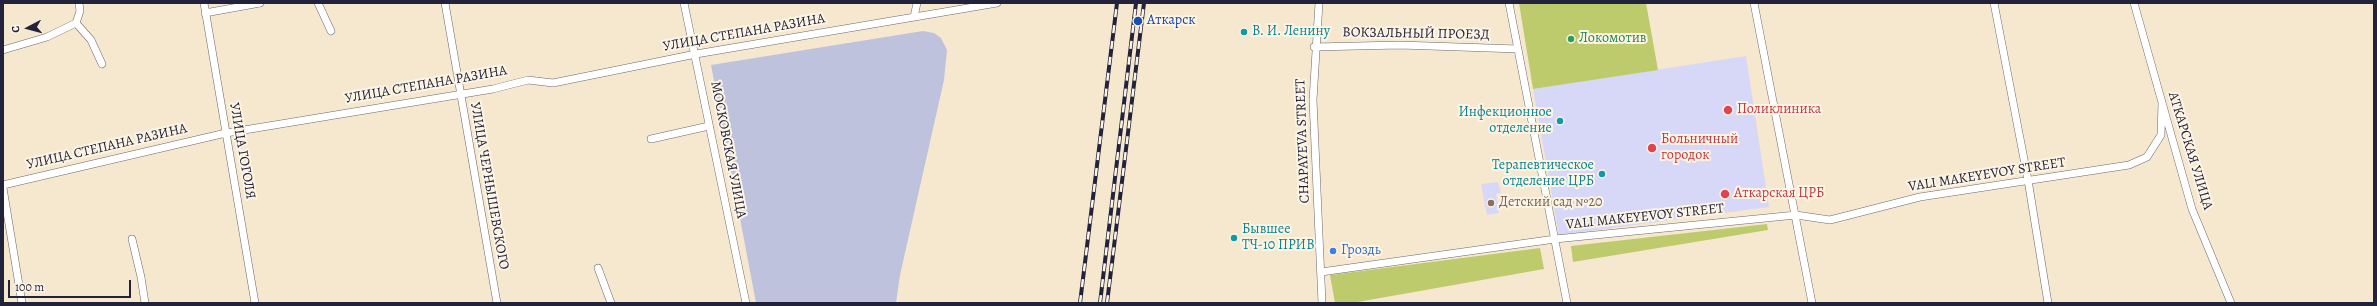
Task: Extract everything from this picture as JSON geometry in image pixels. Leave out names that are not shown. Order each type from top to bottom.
[{"type":"street","points":[[3,50],[48,37],[76,23],[80,11],[79,3]]},
{"type":"street","name":"УЛИЦА ГОГОЛЯ","points":[[204,3],[255,303]]},
{"type":"street","points":[[205,12],[260,3]]},
{"type":"street","points":[[318,3],[331,31]]},
{"type":"street","name":"УЛИЦА ЧЕРНЫШЕВСКОГО","points":[[444,3],[497,303]]},
{"type":"street","name":"МОСКОВСКАЯ УЛИЦА","points":[[684,3],[696,54],[709,126],[746,303]]},
{"type":"street","points":[[914,17],[917,3]]},
{"type":"street","name":"УЛИЦА СТЕПАНА РАЗИНА","points":[[3,187],[226,133],[493,89],[528,80],[553,83],[696,54],[995,3]]},
{"type":"street","name":"CHAPAYEVA STREET","points":[[1318,3],[1314,47],[1313,100],[1322,303]]},
{"type":"street","points":[[1509,3],[1567,303]]},
{"type":"street","points":[[1754,3],[1812,303]]},
{"type":"street","points":[[1994,3],[2028,180],[2048,303]]},
{"type":"street","name":"АТКАРСКАЯ УЛИЦА","points":[[2134,3],[2192,209],[2231,303]]},
{"type":"street","points":[[76,23],[91,40],[102,64]]},
{"type":"street","name":"ВОКЗАЛЬНЫЙ ПРОЕЗД","points":[[1314,47],[1400,45],[1518,50]]},
{"type":"street","name":"VALI MAKEYEVOY STREET","points":[[1321,272],[1555,240],[1796,215],[1830,220],[1920,196],[2130,165],[2147,157],[2161,135],[2162,103]]},
{"type":"street","points":[[651,139],[709,126]]},
{"type":"street","points":[[3,187],[22,303]]},
{"type":"street","points":[[132,239],[141,277],[145,303]]},
{"type":"street","points":[[598,268],[611,303]]},
{"type":"shaded area","points":[[923,31],[934,33],[941,38],[947,50],[944,80],[900,275],[896,303],[756,303],[711,65]]},
{"type":"shaded area","name":"Больничный городок","points":[[1746,56],[1769,207],[1559,235],[1533,89]]},
{"type":"shaded area","name":"Детский сад №20","points":[[1498,182],[1501,193],[1496,194],[1499,213],[1487,215],[1481,184]]},
{"type":"green space","name":"Локомотив","points":[[1519,3],[1646,3],[1658,70],[1533,89]]},
{"type":"green space","points":[[1767,224],[1768,230],[1573,262],[1571,246]]},
{"type":"green space","points":[[1540,248],[1544,269],[1352,303],[1335,303],[1330,275]]},
{"type":"railway","points":[[1080,303],[1117,3]]},
{"type":"railway","points":[[1100,303],[1136,3]]},
{"type":"railway","points":[[1107,303],[1144,3]]},
{"type":"place","name":"Аткарск","points":[[1138,21]]},
{"type":"place","name":"В. И. Ленину","points":[[1244,32]]},
{"type":"place","name":"Локомотив","points":[[1571,39]]},
{"type":"place","name":"Поликлиника","points":[[1728,110]]},
{"type":"place","name":"Инфекционное отделение","points":[[1560,121]]},
{"type":"place","name":"Больничный городок","points":[[1652,148]]},
{"type":"place","name":"Терапевтическое отделение ЦРБ","points":[[1602,174]]},
{"type":"place","name":"Аткарская ЦРБ","points":[[1725,194]]},
{"type":"place","name":"Детский сад №20","points":[[1491,203]]},
{"type":"place","name":"Бывшее ТЧ-10 ПРИВ","points":[[1234,238]]},
{"type":"place","name":"Гроздь","points":[[1333,251]]}]
